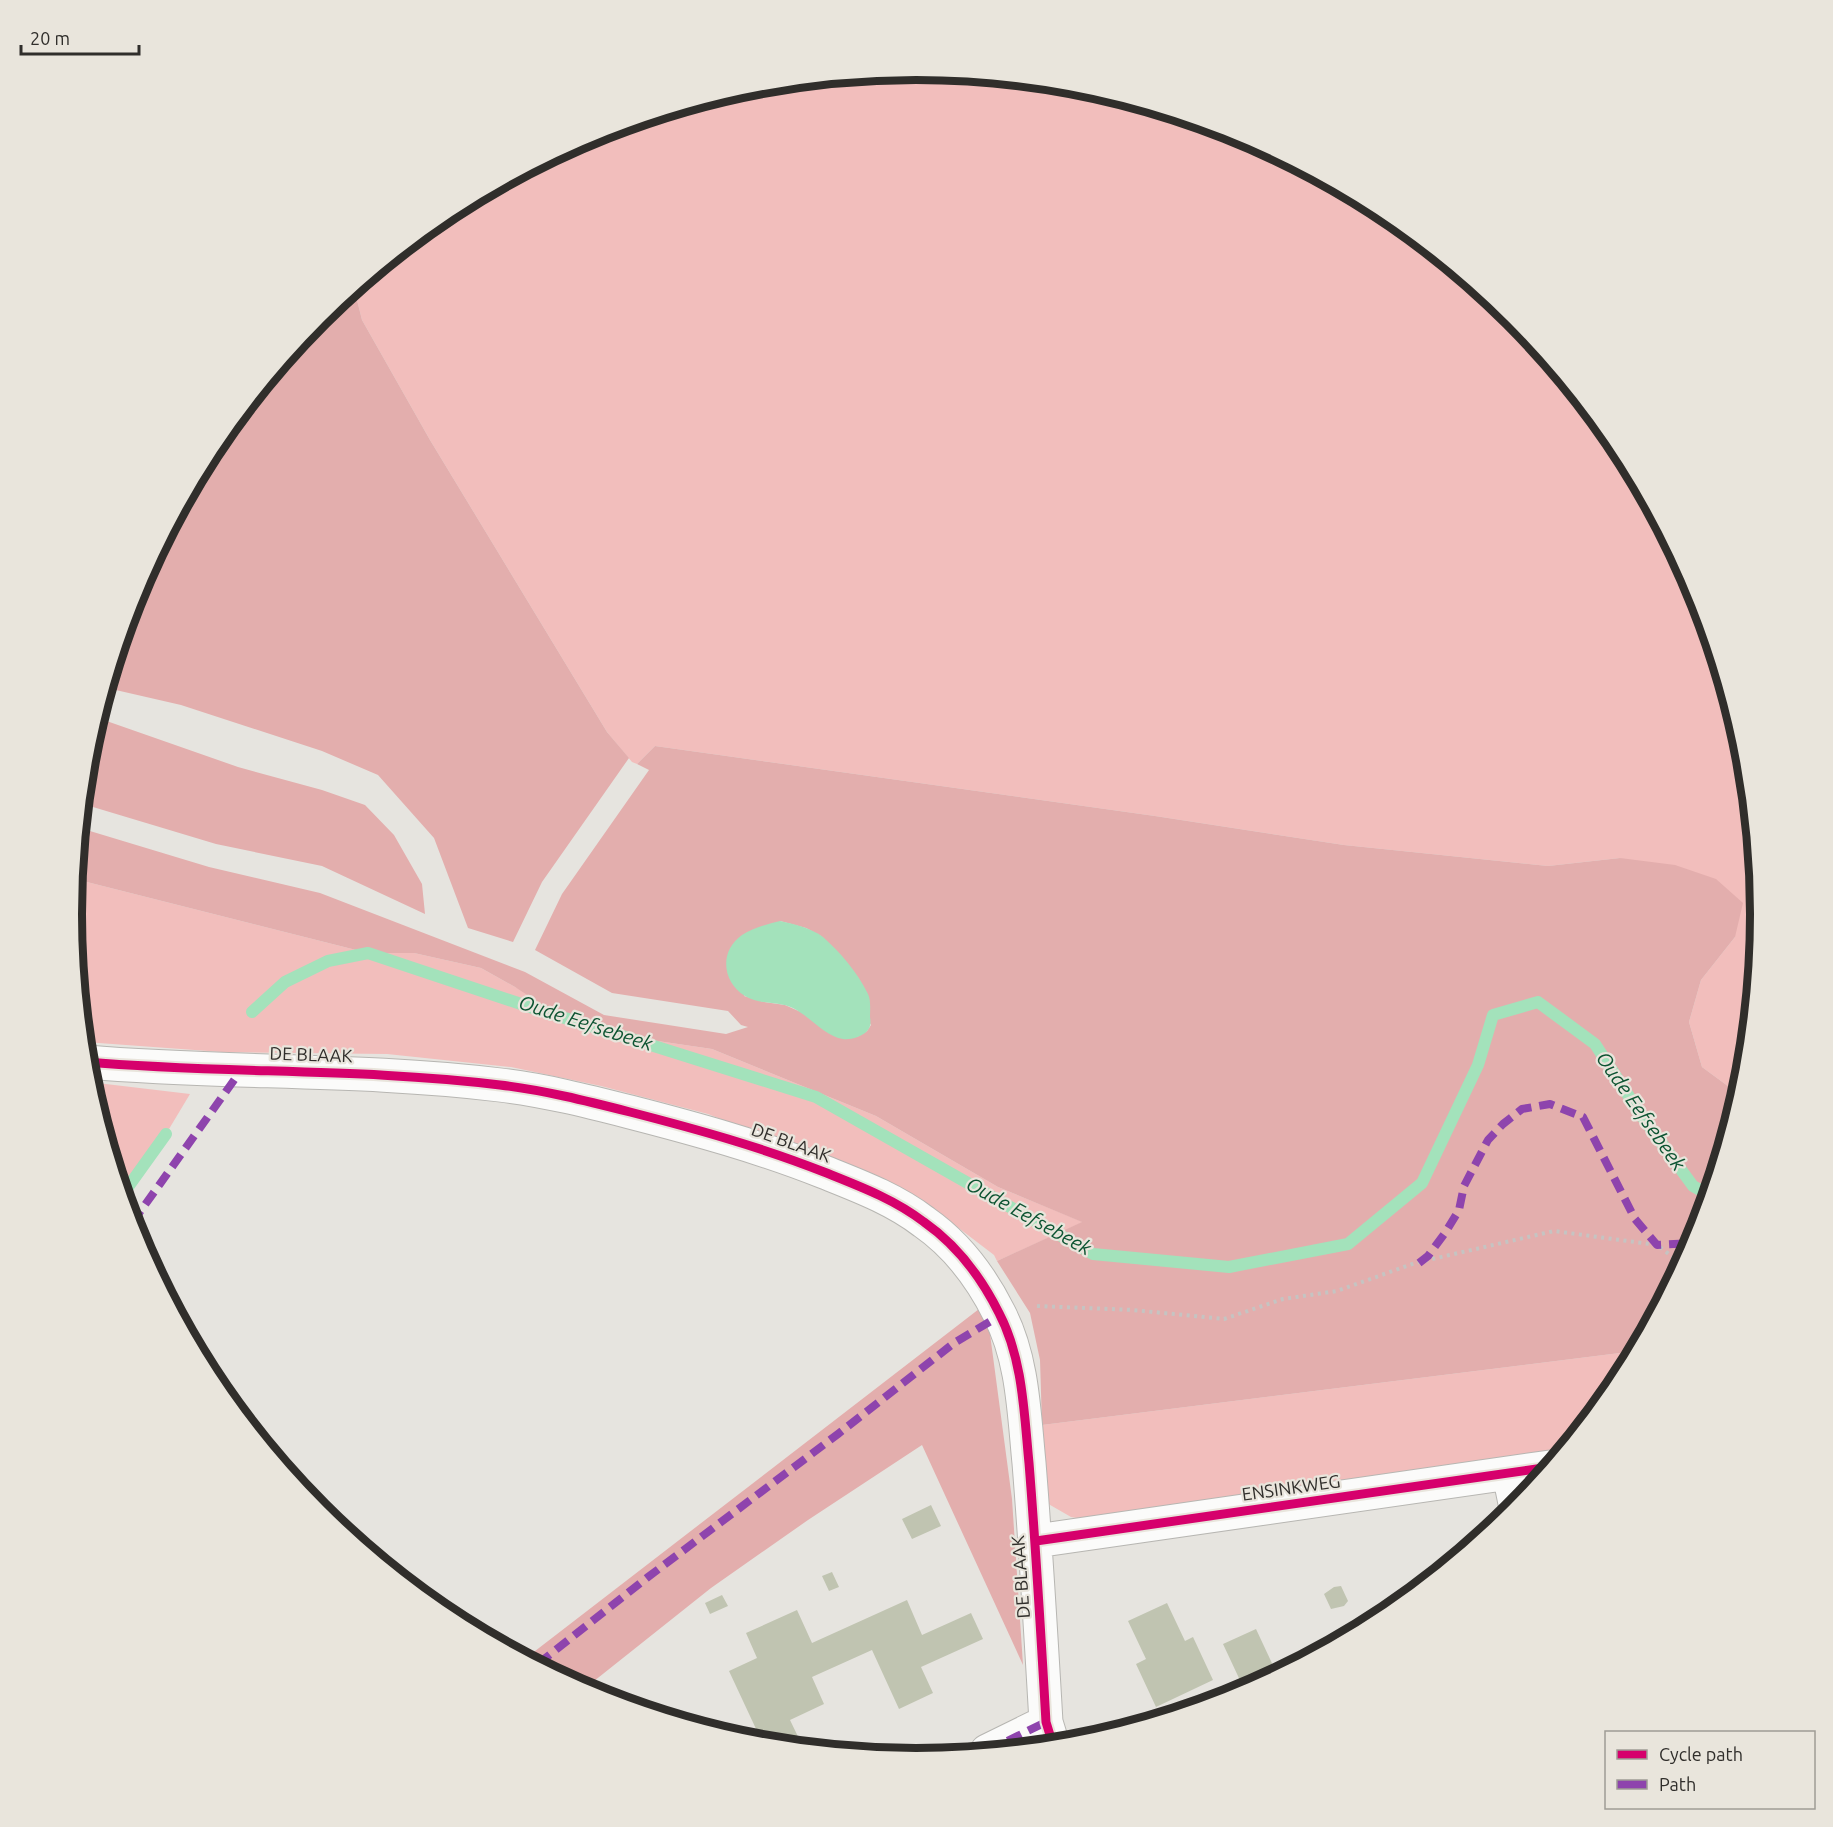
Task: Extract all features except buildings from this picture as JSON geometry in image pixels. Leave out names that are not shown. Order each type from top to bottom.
[{"type":"street","name":"DE BLAAK","points":[[97,1063],[373,1074],[502,1085],[588,1101],[758,1147],[855,1184],[892,1201],[925,1222],[957,1250],[977,1275],[1001,1315],[1015,1353],[1022,1388],[1050,1733]]},
{"type":"street","name":"ENSINKWEG","points":[[1036,1541],[1539,1469]]},
{"type":"street","points":[[1509,1473],[1513,1495]]},
{"type":"street","points":[[1026,1740],[1050,1733]]},
{"type":"path","points":[[1001,1315],[1012,1310],[1043,1305],[1133,1310],[1224,1319],[1284,1299],[1337,1291],[1415,1263],[1554,1231],[1657,1245],[1675,1259]]},
{"type":"shaded area","points":[[862,81],[971,81],[1079,96],[1132,108],[1236,143],[1334,191],[1380,220],[1466,286],[1544,364],[1610,450],[1639,497],[1687,594],[1722,698],[1734,751],[1749,859],[1749,968],[1743,1022],[1731,1088],[1702,1067],[1689,1022],[1701,980],[1735,937],[1620,858],[1548,866],[1344,845],[1155,816],[655,746],[637,764],[632,762],[607,732],[430,440],[362,320],[356,296],[367,286],[453,220],[500,191],[597,143],[648,124],[701,108],[808,87]]},
{"type":"shaded area","points":[[356,296],[362,320],[430,440],[607,732],[629,758],[542,882],[513,942],[468,928],[434,838],[378,775],[322,751],[181,705],[114,690],[146,594],[194,496],[223,450],[289,364]]},
{"type":"shaded area","points":[[106,721],[238,767],[322,790],[365,805],[394,835],[422,884],[425,914],[322,866],[216,844],[90,806]]},
{"type":"shaded area","points":[[655,746],[1155,816],[1344,845],[1548,866],[1620,858],[1675,865],[1716,879],[1743,903],[1735,937],[1701,980],[1689,1022],[1702,1067],[1731,1088],[1706,1182],[1687,1233],[1639,1331],[1626,1352],[1042,1425],[1040,1360],[1030,1313],[997,1261],[1082,1222],[998,1187],[876,1116],[712,1049],[651,1040],[552,1011],[481,968],[414,953],[368,953],[83,881],[87,830],[209,867],[320,893],[525,972],[604,1015],[726,1034],[748,1027],[741,1025],[728,1011],[612,993],[535,950],[562,894],[649,770],[637,764]],"holes":[[[780,921],[806,928],[821,936],[871,1025],[867,1031],[857,1037],[785,1005],[744,996]]]},
{"type":"shaded area","points":[[83,881],[368,953],[414,953],[481,968],[515,987],[611,1029],[651,1040],[712,1049],[876,1116],[998,1187],[1083,1222],[997,1261],[994,1255],[918,1197],[708,1114],[601,1086],[511,1067],[387,1054],[222,1052],[93,1043],[84,968]]},
{"type":"shaded area","points":[[780,921],[808,929],[823,937],[854,971],[870,999],[870,1023],[865,1033],[852,1039],[837,1037],[793,1008],[750,999],[737,990],[728,975],[726,966],[730,949],[742,935]]},
{"type":"shaded area","points":[[101,1083],[190,1094],[166,1134],[129,1186],[111,1129]]},
{"type":"shaded area","points":[[979,1309],[990,1334],[1012,1499],[1023,1665],[922,1445],[808,1520],[711,1588],[593,1682],[532,1653]]},
{"type":"shaded area","points":[[1626,1352],[1578,1421],[1553,1452],[1110,1520],[1071,1517],[1045,1502],[1042,1425]]},
{"type":"waterway","name":"Oude Eefsebeek","points":[[252,1012],[285,982],[328,961],[368,953],[533,1008],[816,1097],[1093,1254],[1229,1267],[1348,1244],[1422,1183],[1478,1065],[1493,1015],[1538,1002],[1595,1044],[1641,1115],[1693,1186],[1703,1191]]},
{"type":"waterway","name":"Oude Eefsebeek","points":[[129,1186],[166,1134]]},
{"type":"marked path","points":[[139,1214],[242,1069]]},
{"type":"marked path","points":[[1419,1263],[1428,1256],[1459,1210],[1464,1186],[1488,1140],[1522,1109],[1550,1104],[1583,1117],[1635,1219],[1657,1245],[1682,1244]]},
{"type":"marked path","points":[[544,1659],[954,1343],[1001,1315]]},
{"type":"marked path","points":[[1005,1742],[1046,1722]]},
{"type":"cycle path","points":[[97,1063],[397,1076],[532,1090],[630,1112],[752,1147],[863,1188],[913,1214],[947,1241],[976,1274],[999,1313],[1018,1367],[1032,1495],[1046,1722],[1050,1736]]},
{"type":"cycle path","points":[[1036,1541],[1539,1469]]}]
